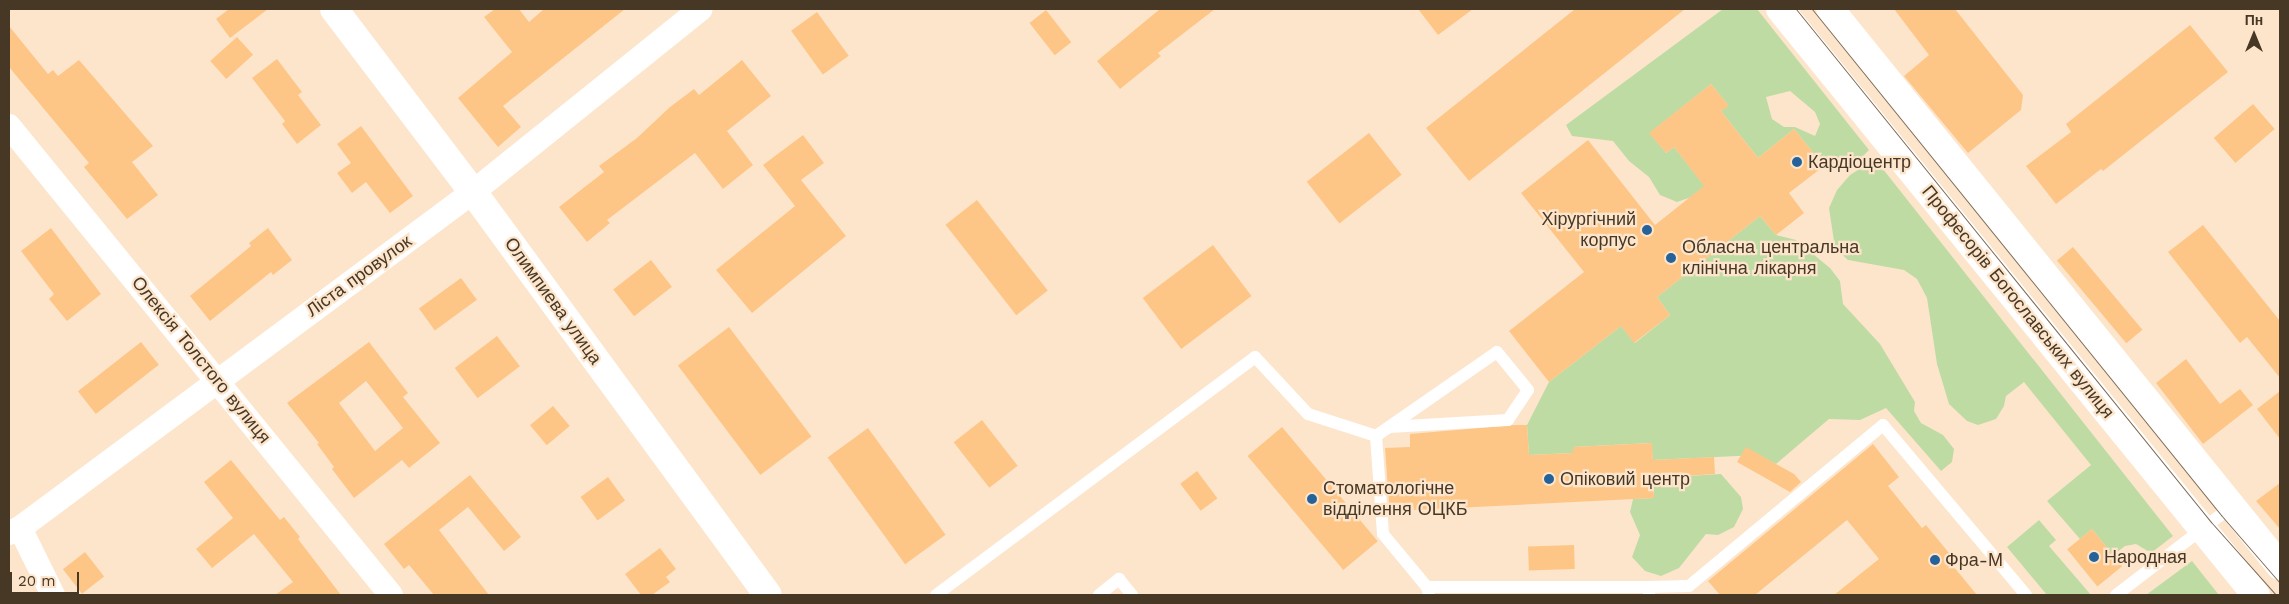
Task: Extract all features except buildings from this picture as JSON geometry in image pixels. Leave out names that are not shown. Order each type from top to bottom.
[{"type":"street","name":"Олимпиева улица","points":[[334,9],[473,192],[768,595]]},
{"type":"street","name":"Ліста провулок","points":[[14,531],[473,192],[701,9]]},
{"type":"street","name":"Професорів Богославських вулиця","points":[[1780,9],[2256,595]]},
{"type":"street","name":"Професорів Богославських вулиця","points":[[1830,9],[2280,566]]},
{"type":"street","name":"Олексія Толстого вулиця","points":[[9,126],[218,379],[391,595]]},
{"type":"street","points":[[14,531],[53,595]]},
{"type":"lane","points":[[1376,436],[1497,352],[1528,390],[1508,420],[1389,427]]},
{"type":"lane","points":[[936,595],[1255,357],[1308,414],[1376,436]]},
{"type":"lane","points":[[1376,436],[1383,534],[1428,591],[1649,591],[1689,586],[1883,424],[2026,595]]},
{"type":"lane","points":[[2116,595],[2231,507]]},
{"type":"lane","points":[[1098,595],[1119,579],[1132,595]]},
{"type":"green space","points":[[1723,9],[1757,9],[1869,150],[1858,161],[1846,168],[1824,166],[1794,129],[1758,158],[1721,111],[1728,105],[1711,84],[1650,133],[1666,153],[1674,147],[1701,181],[1727,185],[1677,202],[1660,195],[1649,177],[1629,161],[1613,141],[1572,136],[1566,125]],"holes":[[[1790,91],[1815,112],[1820,124],[1815,136],[1795,127],[1784,127],[1772,119],[1766,97]]]},
{"type":"green space","points":[[1875,159],[2173,536],[2151,553],[2136,544],[2125,546],[2113,555],[2092,529],[2080,539],[2047,501],[2091,465],[2024,382],[2006,396],[2004,406],[1996,419],[1978,425],[1967,421],[1949,404],[1937,364],[1927,298],[1917,279],[1904,270],[1848,260],[1835,248],[1829,208],[1837,190],[1850,175]]},
{"type":"green space","points":[[1760,216],[1776,235],[1796,240],[1830,268],[1840,281],[1843,304],[1880,344],[1915,402],[1914,411],[1921,423],[1943,435],[1954,449],[1952,462],[1941,471],[1886,408],[1860,420],[1829,419],[1776,464],[1759,455],[1653,460],[1651,443],[1573,447],[1573,453],[1529,455],[1527,425],[1549,382],[1621,326],[1635,343],[1670,315],[1657,297]]},
{"type":"green space","points":[[1721,474],[1741,497],[1743,509],[1734,527],[1718,535],[1706,534],[1679,568],[1661,576],[1645,571],[1632,557],[1640,535],[1630,512],[1633,499],[1654,498],[1654,478]]},
{"type":"green space","points":[[2039,520],[2056,540],[2049,546],[2091,595],[2047,595],[2007,547]]},
{"type":"green space","points":[[2192,561],[2219,595],[2146,595]]},
{"type":"tram line","points":[[1796,9],[2211,522],[2276,595]]},
{"type":"tram line","points":[[1812,9],[2221,515],[2280,583]]},
{"type":"place","name":"Кардіоцентр","points":[[1797,162]]},
{"type":"place","name":"Хірургічний корпус","points":[[1647,230]]},
{"type":"place","name":"Обласна центральна клінічна лікарня","points":[[1671,258]]},
{"type":"place","name":"Опіковий центр","points":[[1549,479]]},
{"type":"place","name":"Стоматологічне відділення ОЦКБ","points":[[1312,499]]},
{"type":"place","name":"Народная","points":[[2094,557]]},
{"type":"place","name":"Фра-М","points":[[1935,560]]}]
